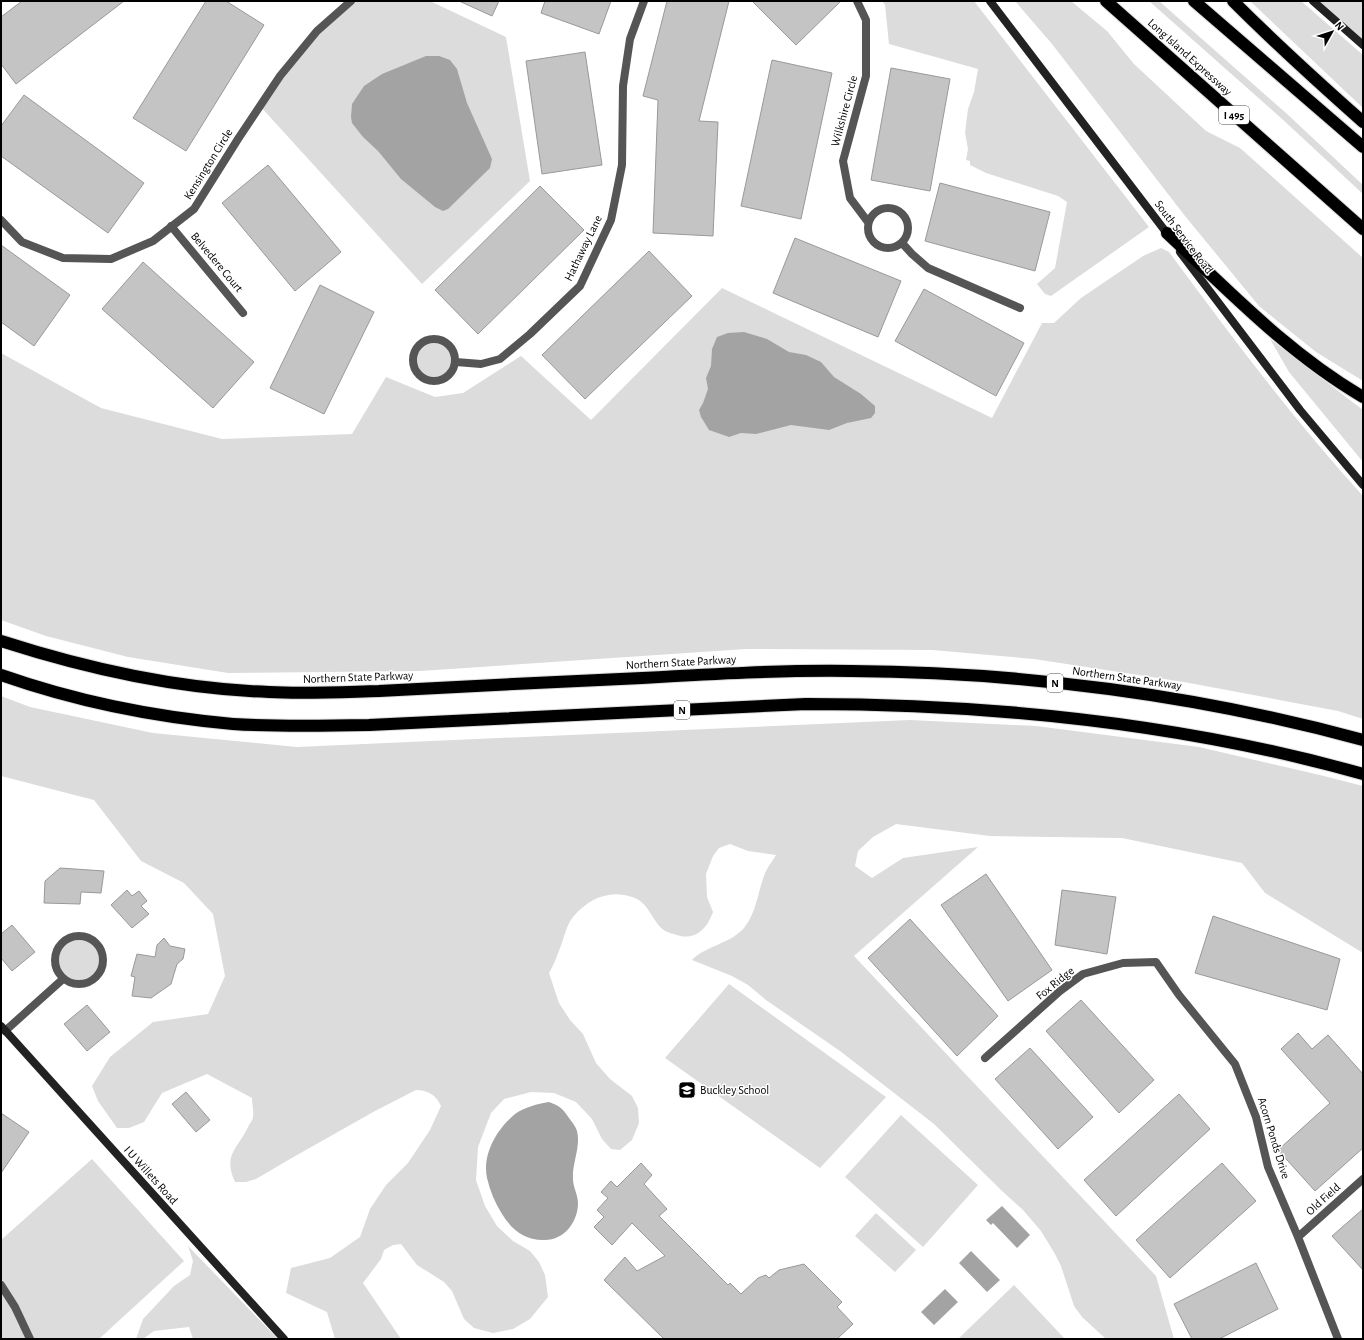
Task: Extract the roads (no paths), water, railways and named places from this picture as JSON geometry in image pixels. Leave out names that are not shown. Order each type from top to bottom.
[{"type":"highway","name":"Long Island Expressway","points":[[1106,1],[1363,229]]},
{"type":"highway","points":[[1194,1],[1363,147]]},
{"type":"highway","points":[[1234,1],[1295,62],[1363,122]]},
{"type":"highway","points":[[1167,234],[1291,347],[1331,377],[1363,397]]},
{"type":"highway","name":"Northern State Parkway","points":[[1,641],[74,663],[129,675],[211,688],[268,692],[324,693],[794,671],[907,672],[962,675],[1073,685],[1184,700],[1293,722],[1363,740]]},
{"type":"highway","name":"N","points":[[1,675],[68,696],[116,706],[206,721],[258,725],[369,725],[806,704],[867,704],[974,709],[1085,720],[1196,736],[1304,759],[1363,774]]},
{"type":"main road","name":"South Service Road","points":[[990,1],[1300,410],[1363,486]]},
{"type":"main road","points":[[1313,1],[1363,45]]},
{"type":"main road","name":"I U Willets Road","points":[[3,1029],[284,1339]]},
{"type":"street","name":"Kensington Circle","points":[[1,220],[22,242],[63,258],[111,259],[153,241],[194,209],[280,76],[317,30],[351,1]]},
{"type":"street","name":"Hathaway Lane","points":[[456,362],[481,364],[500,358],[530,334],[580,286],[611,220],[622,165],[623,86],[630,39],[644,1]]},
{"type":"street","name":"Wilkshire Circle","points":[[857,1],[866,20],[866,76],[843,161],[850,198],[868,222],[868,235],[871,240],[882,248],[896,246],[902,242]]},
{"type":"street","points":[[868,222],[876,211],[881,208],[894,208],[905,216],[908,223],[906,237],[902,242],[912,254],[928,268],[1020,308]]},
{"type":"street","name":"Belvedere Court","points":[[172,226],[243,313]]},
{"type":"street","points":[[427,339],[441,339],[452,348],[455,354],[456,362],[454,368],[445,379],[431,381],[419,375],[415,369],[413,355],[420,343],[427,339]]},
{"type":"street","points":[[76,936],[84,936],[91,939],[97,944],[103,958],[99,974],[94,980],[86,984],[78,985],[63,979],[58,973],[54,960],[57,948],[69,938],[76,936]]},
{"type":"street","name":"Fox Ridge","points":[[985,1058],[1060,991],[1083,974],[1123,963],[1156,962]]},
{"type":"street","name":"Acorn Ponds Drive","points":[[1156,962],[1179,995],[1235,1064],[1256,1117],[1268,1167],[1298,1237],[1338,1339]]},
{"type":"street","points":[[3,1029],[63,979]]},
{"type":"street","name":"Old Field","points":[[1298,1237],[1363,1179]]},
{"type":"street","points":[[1,1285],[15,1307],[30,1339]]},
{"type":"place","name":"Buckley School","points":[[687,1090]]}]
